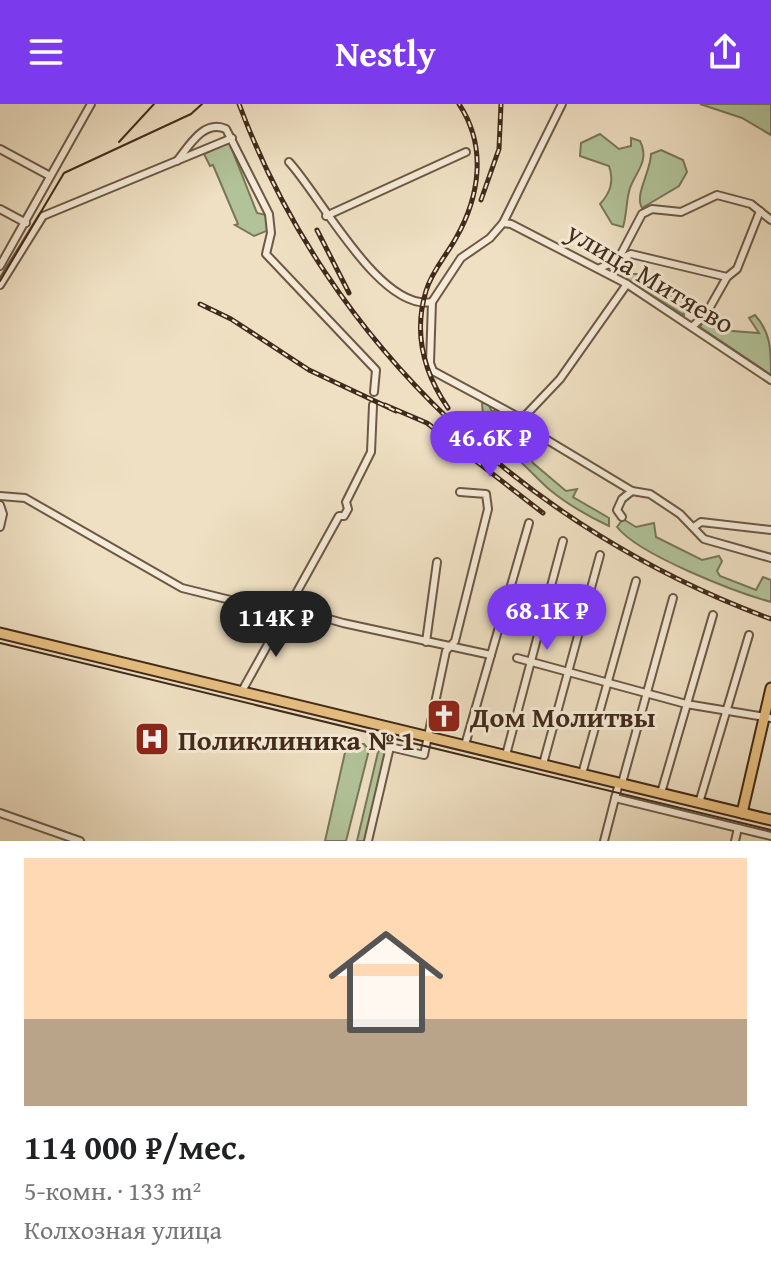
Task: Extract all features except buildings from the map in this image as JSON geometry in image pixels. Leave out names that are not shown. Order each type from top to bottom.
[{"type":"main road","points":[[0,633],[771,820]]},
{"type":"main road","points":[[742,813],[768,717],[771,688]]},
{"type":"street","points":[[0,266],[91,104]]},
{"type":"street","points":[[562,104],[503,223],[490,238],[461,258],[432,302],[434,328],[430,363],[433,371],[522,419],[539,435],[632,491],[650,494],[694,527],[695,533],[704,539],[771,558]]},
{"type":"street","points":[[177,161],[195,138],[215,126],[226,129],[269,214],[271,233],[266,254],[376,370],[374,392]]},
{"type":"street","points":[[0,285],[33,227],[46,215],[232,138]]},
{"type":"street","points":[[0,149],[50,176]]},
{"type":"street","points":[[326,216],[466,152]]},
{"type":"street","points":[[289,162],[341,236],[406,300],[432,302]]},
{"type":"street","name":"улица Митяево","points":[[620,256],[628,233],[642,214],[652,209],[681,212],[717,195],[735,198],[771,220]]},
{"type":"street","points":[[0,209],[33,227]]},
{"type":"street","points":[[693,326],[706,314],[727,277],[740,262],[753,222],[760,211]]},
{"type":"street","name":"улица Митяево","points":[[503,223],[543,238],[600,268],[693,326],[771,380]]},
{"type":"street","points":[[600,268],[620,256],[640,255],[727,277]]},
{"type":"street","points":[[522,419],[560,379],[627,284]]},
{"type":"street","points":[[242,691],[339,516],[344,516],[346,502],[371,452],[373,405]]},
{"type":"street","points":[[622,517],[617,510],[619,504],[632,491]]},
{"type":"street","points":[[368,841],[390,747],[424,755],[451,645],[455,641],[488,509],[486,494],[460,492]]},
{"type":"street","points":[[0,496],[25,498],[182,588],[491,655]]},
{"type":"street","points":[[0,505],[3,514],[0,527]]},
{"type":"street","points":[[694,527],[701,522],[771,530]]},
{"type":"street","points":[[465,745],[529,523]]},
{"type":"street","points":[[506,755],[563,541]]},
{"type":"street","points":[[543,764],[600,555]]},
{"type":"street","points":[[426,642],[437,562]]},
{"type":"street","points":[[582,774],[636,581]]},
{"type":"street","points":[[604,841],[673,598]]},
{"type":"street","points":[[661,793],[713,615]]},
{"type":"street","points":[[699,803],[749,635]]},
{"type":"street","points":[[517,658],[686,704],[727,708],[768,717]]},
{"type":"street","points":[[615,798],[771,836]]},
{"type":"street","points":[[0,814],[80,841]]},
{"type":"street","points":[[735,841],[738,828]]},
{"type":"green space","points":[[700,104],[771,104],[771,135],[742,118]]},
{"type":"green space","points":[[600,134],[619,149],[631,146],[631,138],[640,141],[643,148],[643,160],[630,188],[623,227],[612,224],[600,204],[610,186],[609,166],[580,156],[581,143]]},
{"type":"green space","points":[[229,142],[257,213],[266,215],[269,230],[254,236],[235,225],[238,224],[213,165],[210,166],[204,154]]},
{"type":"green space","points":[[661,150],[683,160],[687,172],[679,186],[642,208],[641,190],[651,154]]},
{"type":"green space","points":[[632,274],[644,274],[656,281],[652,285],[686,301],[684,315],[625,279]]},
{"type":"green space","points":[[710,312],[717,313],[720,330],[759,333],[749,318],[755,315],[769,342],[771,375],[700,327]]},
{"type":"green space","points":[[482,403],[488,403],[492,412],[497,408],[506,418],[507,415],[535,420],[541,428],[537,437],[526,438],[523,443],[533,463],[566,491],[577,489],[573,497],[609,518],[609,526],[564,500],[512,454],[485,440]]},
{"type":"green space","points":[[623,519],[636,527],[654,523],[656,537],[702,560],[719,556],[722,561],[717,571],[720,576],[756,590],[763,577],[771,580],[771,602],[712,581],[645,549],[617,527]]},
{"type":"green space","points":[[352,744],[364,744],[369,750],[346,841],[325,841],[346,748]]},
{"type":"green space","points":[[383,748],[388,751],[365,841],[357,841],[378,752]]},
{"type":"tram line","points":[[119,142],[154,104]]},
{"type":"tram line","points":[[0,281],[64,173],[191,114],[202,104]]},
{"type":"tram line","points":[[0,643],[771,830]]},
{"type":"railway","points":[[239,104],[278,192],[326,274],[384,350],[449,419],[521,481],[599,535],[683,582],[771,619]]},
{"type":"railway","points":[[448,408],[427,367],[421,322],[429,284],[464,222],[475,188],[477,154],[474,137],[459,104]]},
{"type":"railway","points":[[481,200],[499,149],[501,104]]},
{"type":"railway","points":[[317,230],[349,293]]},
{"type":"railway","points":[[200,304],[231,319],[309,370],[396,411]]},
{"type":"railway","points":[[385,405],[427,423],[543,513]]},
{"type":"place","name":"Дом Молитвы","points":[[444,716]]},
{"type":"place","name":"Поликлиника № 1","points":[[152,739]]}]
